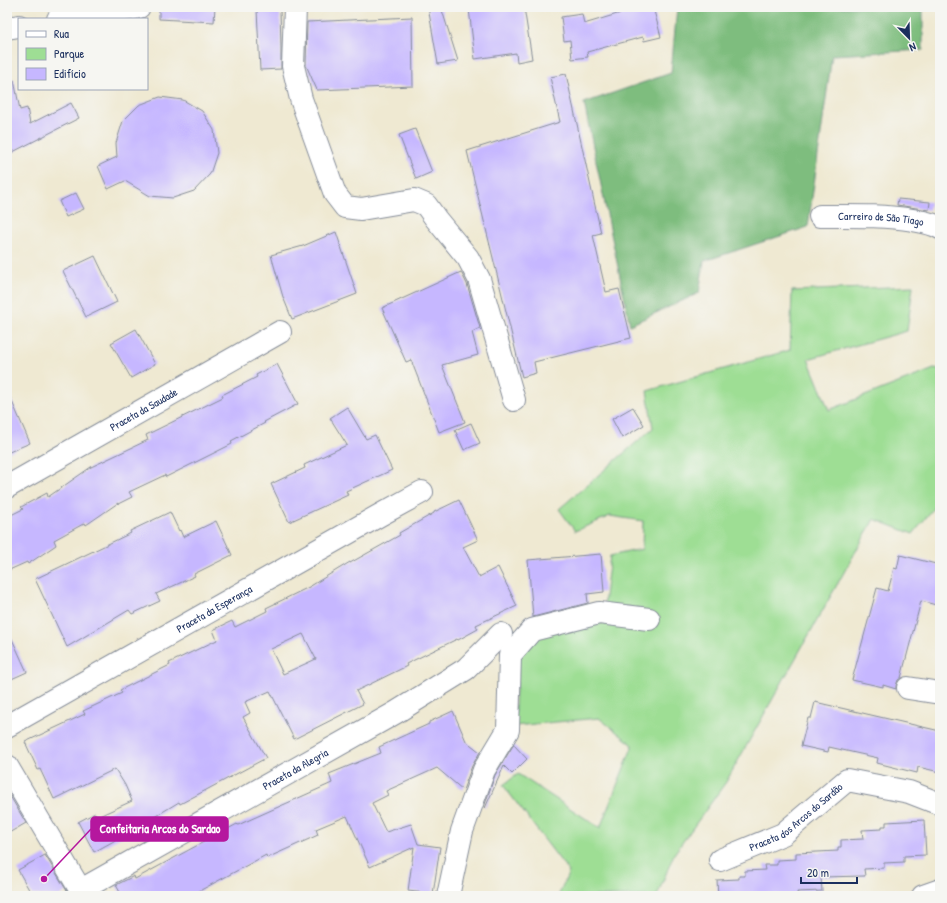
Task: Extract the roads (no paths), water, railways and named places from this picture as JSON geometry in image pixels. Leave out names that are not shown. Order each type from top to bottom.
[{"type":"street","points":[[65,18],[139,7]]},
{"type":"street","points":[[295,7],[293,66],[301,99],[335,194],[345,207],[361,209],[414,200],[426,205],[468,258],[479,280],[514,400]]},
{"type":"street","points":[[7,28],[18,26]]},
{"type":"street","name":"Carreiro de São Tiago","points":[[820,216],[861,216],[902,219],[933,224],[940,228]]},
{"type":"street","name":"Praceta da Saudade","points":[[7,488],[280,332]]},
{"type":"street","name":"Praceta da Esperança","points":[[7,726],[422,492]]},
{"type":"street","points":[[448,896],[462,831],[484,770],[508,730],[510,655],[532,630],[547,626],[599,613],[649,619]]},
{"type":"street","name":"Praceta da Alegria","points":[[82,893],[395,713],[466,669],[501,634]]},
{"type":"street","points":[[908,688],[940,693]]},
{"type":"street","points":[[7,766],[82,893]]},
{"type":"street","name":"Praceta dos Arcos do Sardão","points":[[720,860],[783,834],[847,780],[909,792],[940,804]]},
{"type":"street","points":[[923,896],[940,890]]},
{"type":"place","name":"Confeitaria Arcos do Sardao","points":[[44,879]]}]
